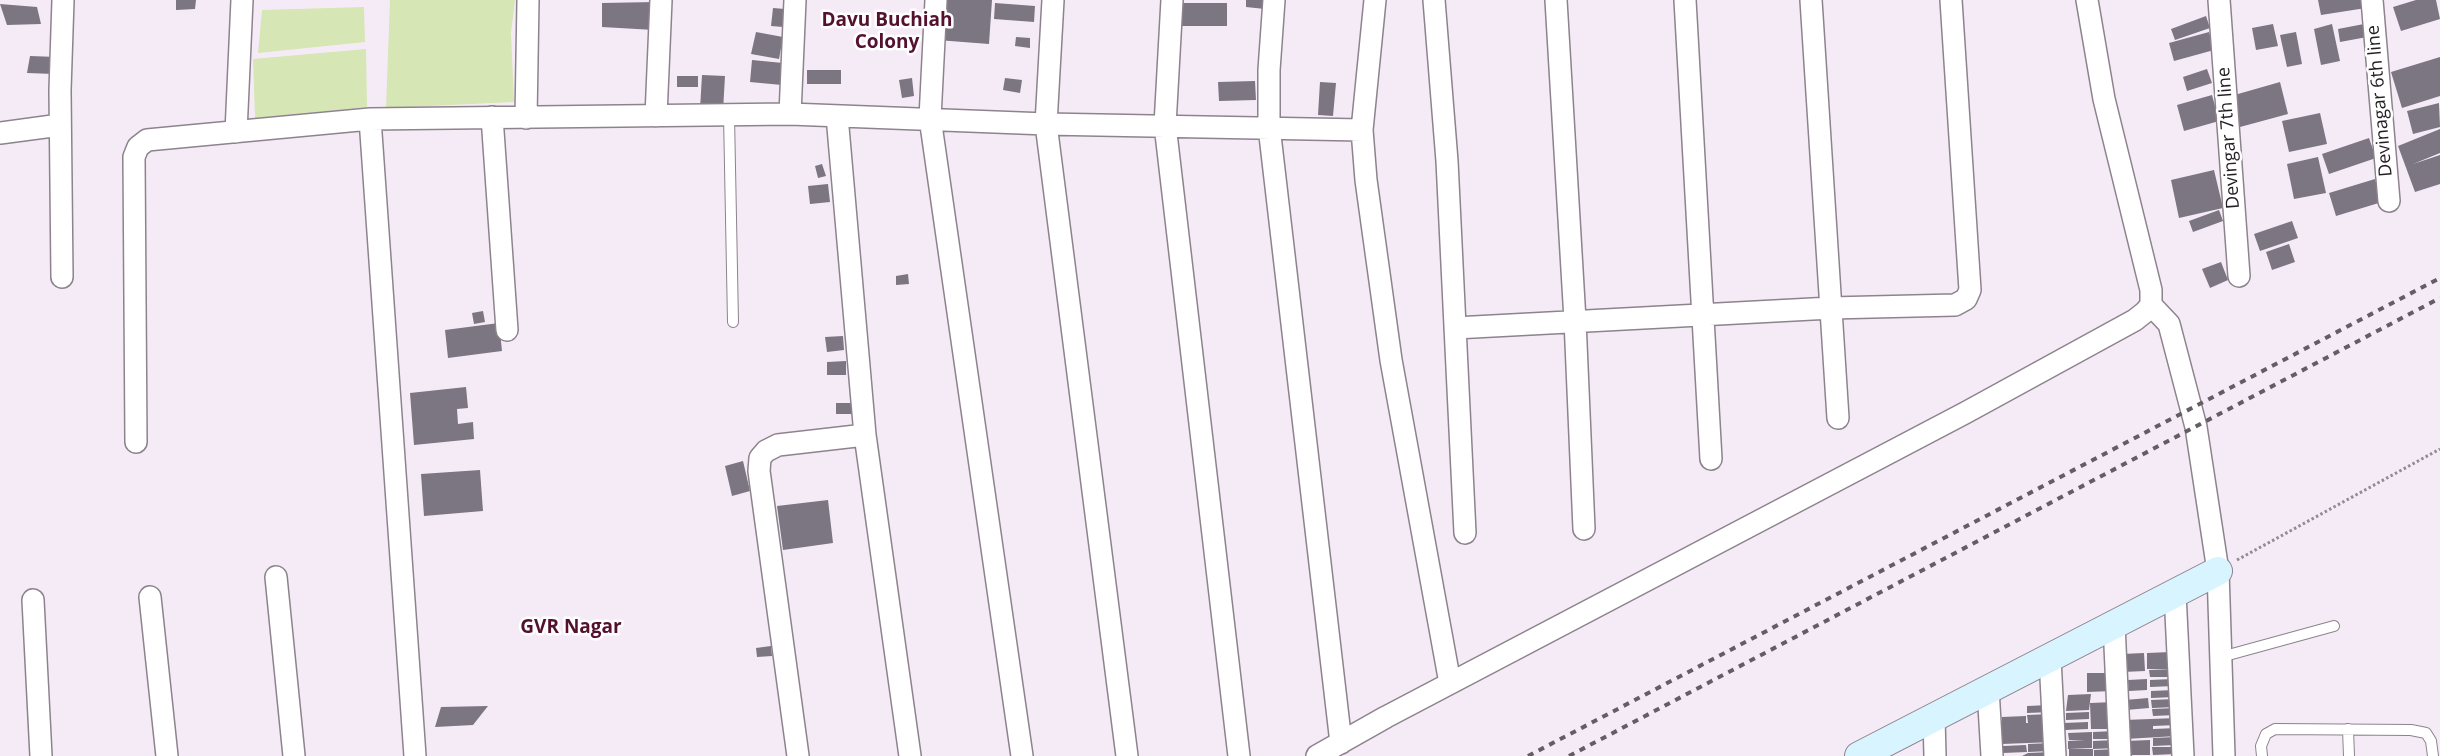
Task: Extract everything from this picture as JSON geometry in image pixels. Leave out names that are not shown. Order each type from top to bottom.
[{"type":"street","points":[[62,0],[60,125],[62,277]]},
{"type":"street","points":[[236,132],[242,0]]},
{"type":"street","points":[[526,118],[528,0]]},
{"type":"street","points":[[656,116],[661,0]]},
{"type":"street","points":[[790,114],[795,0]]},
{"type":"street","points":[[936,0],[930,118],[1022,756]]},
{"type":"street","points":[[1052,0],[1046,124],[1083,394],[1127,756]]},
{"type":"street","points":[[1172,0],[1165,125],[1239,756]]},
{"type":"street","points":[[1274,0],[1269,70],[1269,126],[1341,743]]},
{"type":"street","points":[[1374,0],[1362,130],[1366,180],[1391,360],[1450,683]]},
{"type":"street","points":[[1434,0],[1447,161],[1465,533]]},
{"type":"street","points":[[1556,0],[1575,320],[1584,528]]},
{"type":"street","points":[[1685,0],[1711,459]]},
{"type":"street","points":[[1811,0],[1838,418]]},
{"type":"street","points":[[1455,328],[1575,320],[1831,308],[1955,305],[1966,299],[1970,290],[1951,0]]},
{"type":"street","points":[[2087,0],[2104,99],[2151,297],[2169,324],[2196,427],[2218,571],[2224,756]]},
{"type":"street","name":"Devingar 7th line","points":[[2219,0],[2239,276]]},
{"type":"street","name":"Devinagar 6th line","points":[[2372,0],[2389,201]]},
{"type":"street","points":[[136,442],[134,157],[138,147],[148,140],[370,119],[729,114],[930,118],[1046,124],[1269,126],[1362,130]]},
{"type":"street","points":[[837,116],[865,435],[910,756]]},
{"type":"street","points":[[492,117],[507,330]]},
{"type":"street","points":[[370,119],[416,756]]},
{"type":"street","points":[[0,133],[60,125]]},
{"type":"street","points":[[1317,756],[1450,683],[1965,413],[2135,320],[2151,297]]},
{"type":"street","points":[[798,756],[759,471],[760,458],[766,451],[778,446],[865,435]]},
{"type":"street","points":[[1859,756],[2218,571]]},
{"type":"street","points":[[276,577],[294,756]]},
{"type":"street","points":[[2175,593],[2183,756]]},
{"type":"street","points":[[150,598],[167,756]]},
{"type":"street","points":[[33,600],[41,756]]},
{"type":"street","points":[[2114,624],[2120,756]]},
{"type":"street","points":[[2050,658],[2055,756]]},
{"type":"street","points":[[1988,689],[1992,756]]},
{"type":"street","points":[[1934,717],[1935,756]]},
{"type":"lane","points":[[729,114],[733,322]]},
{"type":"lane","points":[[2221,657],[2334,626]]},
{"type":"lane","points":[[2262,756],[2261,746],[2266,734],[2275,729],[2411,730],[2426,733],[2431,741],[2433,756]]},
{"type":"lane","points":[[2348,729],[2349,756]]},
{"type":"path","points":[[2218,571],[2440,448]]},
{"type":"green space","points":[[390,0],[515,0],[511,33],[514,102],[386,108]]},
{"type":"green space","points":[[364,7],[365,42],[258,53],[262,10]]},
{"type":"green space","points":[[366,49],[367,107],[255,118],[253,59]]},
{"type":"building","points":[[176,0],[196,0],[195,9],[176,10]]},
{"type":"building","points":[[940,0],[992,0],[989,44],[937,40]]},
{"type":"building","points":[[1246,0],[1266,0],[1265,9],[1246,7]]},
{"type":"building","points":[[2318,0],[2365,0],[2366,8],[2321,15]]},
{"type":"building","points":[[2416,0],[2436,0],[2440,19],[2401,31],[2393,7]]},
{"type":"building","points":[[655,2],[654,30],[602,27],[602,3]]},
{"type":"building","points":[[995,3],[1035,6],[1034,22],[994,19]]},
{"type":"building","points":[[1180,3],[1227,3],[1227,26],[1180,26]]},
{"type":"building","points":[[0,4],[37,7],[41,24],[7,25]]},
{"type":"building","points":[[773,8],[785,9],[783,27],[771,26]]},
{"type":"building","points":[[2206,16],[2210,28],[2175,40],[2171,29]]},
{"type":"building","points":[[2273,24],[2278,46],[2256,50],[2252,28]]},
{"type":"building","points":[[2332,24],[2340,61],[2321,65],[2314,29]]},
{"type":"building","points":[[2364,24],[2367,37],[2340,42],[2338,29]]},
{"type":"building","points":[[756,32],[783,37],[779,59],[751,54]]},
{"type":"building","points":[[2209,32],[2214,50],[2174,61],[2169,43]]},
{"type":"building","points":[[2296,32],[2302,64],[2287,67],[2280,35]]},
{"type":"building","points":[[1016,37],[1030,38],[1030,48],[1015,46]]},
{"type":"building","points":[[30,56],[57,57],[54,74],[27,73]]},
{"type":"building","points":[[2440,57],[2440,96],[2402,108],[2391,72]]},
{"type":"building","points":[[752,60],[783,63],[782,85],[750,82]]},
{"type":"building","points":[[2207,69],[2212,83],[2187,91],[2183,77]]},
{"type":"building","points":[[807,70],[841,70],[841,84],[807,84]]},
{"type":"building","points":[[702,75],[725,76],[723,111],[700,109]]},
{"type":"building","points":[[677,76],[698,76],[698,87],[677,87]]},
{"type":"building","points":[[912,78],[914,96],[902,98],[899,80]]},
{"type":"building","points":[[1005,78],[1022,80],[1020,93],[1003,90]]},
{"type":"building","points":[[1255,81],[1256,100],[1219,101],[1218,82]]},
{"type":"building","points":[[1320,82],[1336,83],[1333,116],[1318,115]]},
{"type":"building","points":[[2280,82],[2288,114],[2240,127],[2231,96]]},
{"type":"building","points":[[2212,95],[2219,121],[2184,131],[2177,105]]},
{"type":"building","points":[[2439,103],[2440,127],[2413,134],[2407,111]]},
{"type":"building","points":[[2320,113],[2327,144],[2289,152],[2282,121]]},
{"type":"building","points":[[2440,129],[2440,153],[2413,164],[2440,155],[2440,184],[2415,192],[2398,146]]},
{"type":"building","points":[[2369,138],[2376,158],[2329,174],[2322,154]]},
{"type":"building","points":[[2318,157],[2326,193],[2294,199],[2287,164]]},
{"type":"building","points":[[822,164],[826,176],[818,178],[815,166]]},
{"type":"building","points":[[2214,170],[2223,208],[2179,218],[2171,180]]},
{"type":"building","points":[[2375,179],[2382,202],[2336,216],[2329,193]]},
{"type":"building","points":[[828,184],[830,202],[810,204],[808,186]]},
{"type":"building","points":[[2219,210],[2223,221],[2193,232],[2189,221]]},
{"type":"building","points":[[2292,221],[2298,238],[2260,251],[2254,234]]},
{"type":"building","points":[[2289,244],[2295,262],[2272,270],[2266,252]]},
{"type":"building","points":[[2221,262],[2228,280],[2210,288],[2202,269]]},
{"type":"building","points":[[908,274],[909,284],[896,285],[896,276]]},
{"type":"building","points":[[483,311],[485,322],[474,324],[472,313]]},
{"type":"building","points":[[499,323],[502,351],[448,358],[445,330]]},
{"type":"building","points":[[843,336],[844,350],[827,352],[825,337]]},
{"type":"building","points":[[846,361],[846,375],[827,375],[827,362]]},
{"type":"building","points":[[466,387],[468,408],[457,409],[458,424],[473,422],[474,439],[414,445],[410,393]]},
{"type":"building","points":[[836,403],[853,403],[853,414],[836,414]]},
{"type":"building","points":[[743,461],[750,491],[732,496],[725,466]]},
{"type":"building","points":[[480,470],[483,511],[424,516],[421,474]]},
{"type":"building","points":[[828,500],[833,543],[783,550],[777,506]]},
{"type":"building","points":[[771,646],[772,656],[757,657],[756,648]]},
{"type":"building","points":[[2171,652],[2171,669],[2147,669],[2147,653]]},
{"type":"building","points":[[2144,653],[2145,671],[2123,672],[2122,654]]},
{"type":"building","points":[[2173,669],[2173,677],[2150,677],[2149,670]]},
{"type":"building","points":[[2087,673],[2113,673],[2113,691],[2087,692]]},
{"type":"building","points":[[2147,679],[2147,690],[2129,691],[2128,680]]},
{"type":"building","points":[[2173,679],[2174,686],[2150,687],[2150,680]]},
{"type":"building","points":[[2174,690],[2174,697],[2151,698],[2151,691]]},
{"type":"building","points":[[2091,694],[2089,710],[2066,711],[2068,695]]},
{"type":"building","points":[[2148,698],[2149,708],[2126,710],[2125,700]]},
{"type":"building","points":[[2175,699],[2175,707],[2152,708],[2151,700]]},
{"type":"building","points":[[2114,702],[2115,729],[2091,729],[2090,703]]},
{"type":"building","points":[[2050,705],[2051,712],[2027,713],[2027,706]]},
{"type":"building","points":[[488,706],[473,725],[435,727],[441,707]]},
{"type":"building","points":[[2176,708],[2176,715],[2153,716],[2152,709]]},
{"type":"building","points":[[2089,712],[2089,719],[2066,720],[2066,713]]},
{"type":"building","points":[[2051,714],[2054,742],[2002,744],[2002,717],[2026,716],[2026,723],[2028,723],[2027,715]]},
{"type":"building","points":[[2177,718],[2177,725],[2153,726],[2153,729],[2177,728],[2177,736],[2125,739],[2124,720]]},
{"type":"building","points":[[2088,722],[2088,729],[2065,730],[2064,723]]},
{"type":"building","points":[[2116,731],[2116,739],[2093,739],[2093,732]]},
{"type":"building","points":[[2092,732],[2092,748],[2068,749],[2068,741],[2085,740],[2069,740],[2068,733]]},
{"type":"building","points":[[2176,737],[2176,745],[2153,746],[2153,738]]},
{"type":"building","points":[[2116,740],[2117,748],[2093,749],[2093,741]]},
{"type":"building","points":[[2150,740],[2150,755],[2127,755],[2126,741]]},
{"type":"building","points":[[2051,743],[2051,751],[2028,752],[2028,744]]},
{"type":"building","points":[[2026,745],[2027,752],[2003,753],[2003,746]]},
{"type":"building","points":[[2152,747],[2176,747],[2176,754],[2153,755]]},
{"type":"building","points":[[2069,749],[2093,749],[2093,756],[2069,756]]},
{"type":"building","points":[[2118,749],[2118,756],[2094,756],[2094,750]]},
{"type":"building","points":[[2051,752],[2051,756],[2022,756],[2028,753]]},
{"type":"railway","points":[[1528,756],[2440,278]]},
{"type":"railway","points":[[1569,756],[2440,298]]},
{"type":"district","name":"Davu Buchiah Colony","points":[[887,32]]},
{"type":"district","name":"GVR Nagar","points":[[571,628]]}]
